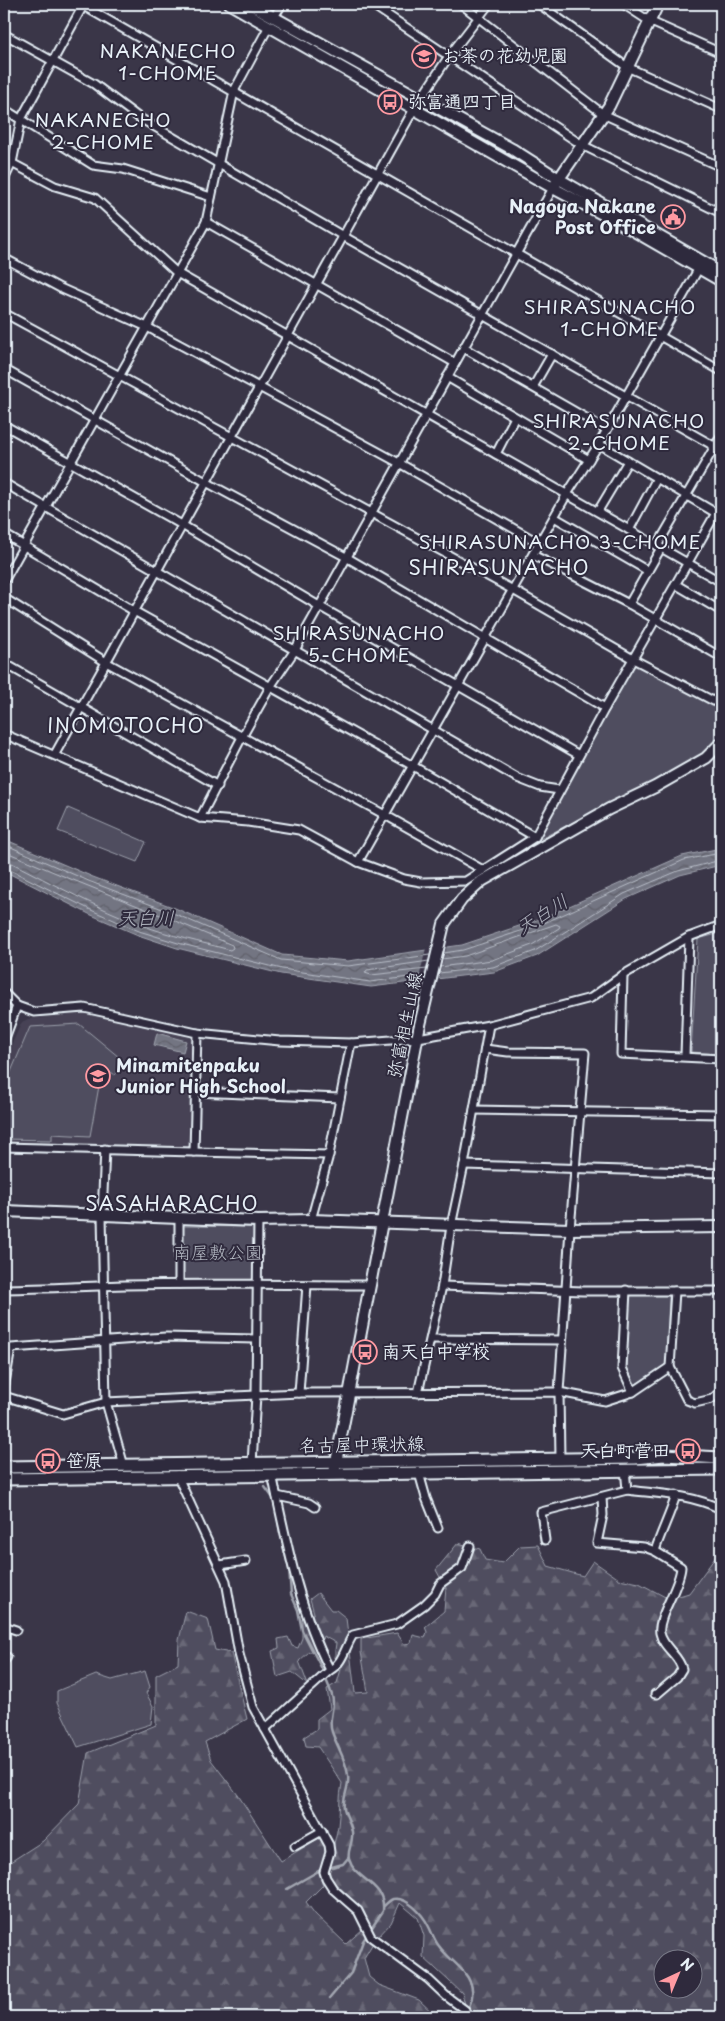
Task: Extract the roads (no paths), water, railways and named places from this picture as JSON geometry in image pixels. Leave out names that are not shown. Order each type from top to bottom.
[{"type":"main road","name":"名古屋中環状線","points":[[4,1479],[272,1474],[336,1468],[560,1459],[664,1456],[721,1458]]},
{"type":"main road","name":"名古屋中環状線","points":[[4,1467],[252,1464],[419,1472],[721,1469]]},
{"type":"street","points":[[4,180],[12,163],[21,119],[53,62],[82,4],[721,371]]},
{"type":"street","points":[[230,4],[271,22],[421,98],[512,149],[559,179],[721,272]]},
{"type":"street","points":[[250,4],[271,22],[414,109],[721,281]]},
{"type":"street","points":[[4,582],[206,222],[234,91],[282,4]]},
{"type":"street","points":[[371,4],[582,144],[721,214]]},
{"type":"street","points":[[461,4],[603,114],[721,167]]},
{"type":"street","points":[[55,754],[414,109],[449,56],[489,4]]},
{"type":"street","points":[[539,4],[627,67],[721,109]]},
{"type":"street","points":[[623,4],[649,21],[721,53]]},
{"type":"street","points":[[200,818],[270,687],[319,606],[553,188],[603,114],[658,4]]},
{"type":"street","points":[[4,34],[94,84],[138,117],[343,236],[718,448]]},
{"type":"street","points":[[4,109],[93,165],[123,169],[211,197]]},
{"type":"street","points":[[4,159],[55,186],[95,198],[177,273],[598,511],[687,564],[720,580]]},
{"type":"street","points":[[206,222],[455,363]]},
{"type":"street","points":[[4,258],[60,288],[147,327],[399,463],[539,543]]},
{"type":"street","points":[[358,862],[567,494],[607,430],[699,268]]},
{"type":"street","points":[[4,313],[513,590],[633,659],[721,705]]},
{"type":"street","points":[[464,348],[607,430]]},
{"type":"street","points":[[533,387],[552,354]]},
{"type":"street","points":[[4,369],[206,482],[346,557],[605,708]]},
{"type":"street","points":[[447,377],[588,460]]},
{"type":"street","points":[[496,454],[516,417]]},
{"type":"street","points":[[4,425],[182,525],[319,606],[579,754]]},
{"type":"street","points":[[629,604],[687,496],[718,448],[721,436]]},
{"type":"street","points":[[4,734],[55,754],[200,818],[248,822],[299,830],[358,862],[390,876],[421,882],[466,881],[535,837],[559,790],[675,584],[719,514],[598,444]]},
{"type":"street","points":[[598,511],[628,461]]},
{"type":"street","points":[[630,530],[657,478]]},
{"type":"street","points":[[4,483],[517,778],[540,787],[559,790]]},
{"type":"street","points":[[554,517],[648,571]]},
{"type":"street","points":[[4,534],[134,611],[413,766],[535,837]]},
{"type":"street","points":[[533,555],[629,604],[721,657]]},
{"type":"street","points":[[675,584],[721,611]]},
{"type":"street","points":[[4,598],[106,662],[385,814],[483,870]]},
{"type":"street","points":[[4,663],[218,786]]},
{"type":"street","name":"弥富相生山線","points":[[336,1468],[418,1034],[444,924],[462,899],[482,881],[609,809],[655,787],[706,758],[721,743]]},
{"type":"street","points":[[4,993],[17,1006],[34,1012],[84,1008],[197,1033],[280,1041],[351,1043],[489,1025],[591,998],[689,936],[716,927],[721,928]]},
{"type":"street","points":[[684,1056],[689,936]]},
{"type":"street","points":[[623,976],[621,1054],[721,1059]]},
{"type":"street","points":[[4,1041],[17,1006]]},
{"type":"street","points":[[418,1393],[442,1286],[450,1226],[464,1165],[489,1025]]},
{"type":"street","points":[[194,1152],[197,1033]]},
{"type":"street","points":[[311,1220],[329,1155],[351,1043]]},
{"type":"street","points":[[485,1049],[508,1052],[585,1052],[562,1340],[559,1392],[560,1459]]},
{"type":"street","points":[[195,1092],[340,1098]]},
{"type":"street","points":[[474,1110],[721,1114]]},
{"type":"street","points":[[4,1147],[329,1155]]},
{"type":"street","points":[[105,1149],[102,1215],[106,1402],[124,1466]]},
{"type":"street","points":[[464,1165],[721,1172]]},
{"type":"street","points":[[4,1211],[258,1221],[311,1220],[570,1229],[721,1227]]},
{"type":"street","points":[[179,1218],[179,1284]]},
{"type":"street","points":[[252,1464],[256,1395],[258,1221]]},
{"type":"street","points":[[4,1289],[257,1283],[370,1285]]},
{"type":"street","points":[[299,1393],[307,1285]]},
{"type":"street","points":[[442,1286],[566,1290],[721,1291]]},
{"type":"street","points":[[626,1290],[622,1368],[632,1392]]},
{"type":"street","points":[[675,1291],[670,1366],[688,1400],[695,1403],[712,1398],[721,1391]]},
{"type":"street","points":[[4,1389],[11,1348],[165,1337],[256,1339]]},
{"type":"street","points":[[431,1339],[562,1340]]},
{"type":"street","points":[[4,1396],[63,1414],[106,1402],[299,1393],[559,1392],[605,1401],[632,1392],[670,1366]]},
{"type":"street","points":[[625,1469],[627,1490]]},
{"type":"street","points":[[419,1472],[426,1498],[438,1528]]},
{"type":"street","points":[[272,1474],[309,1623],[317,1645],[330,1670]]},
{"type":"street","points":[[177,1475],[220,1565],[230,1597],[239,1654],[253,1707],[329,1845],[330,1852],[324,1872],[326,1878],[333,1888],[358,1912],[371,1937],[428,1979],[465,2010]]},
{"type":"street","points":[[545,1540],[541,1512],[627,1490],[676,1495],[701,1500],[721,1509]]},
{"type":"street","points":[[655,1551],[676,1495]]},
{"type":"street","points":[[277,1496],[309,1503],[315,1507]]},
{"type":"street","points":[[602,1497],[603,1515],[597,1543],[644,1547],[655,1551],[681,1567],[673,1596],[660,1626],[660,1634],[664,1642],[680,1661],[682,1669],[676,1677],[655,1694]]},
{"type":"street","points":[[265,1729],[339,1664],[346,1646],[353,1635],[397,1624],[424,1605],[435,1594],[440,1584],[462,1568],[470,1546]]},
{"type":"street","points":[[220,1565],[246,1561]]},
{"type":"street","points":[[4,1626],[16,1630]]},
{"type":"street","points":[[294,1846],[322,1831]]},
{"type":"water","name":"天白川","points":[[4,839],[93,877],[175,908],[282,955],[348,961],[462,945],[540,919],[682,856],[721,848],[721,865],[680,875],[626,899],[537,956],[494,972],[371,987],[281,974],[177,948],[138,935],[89,914],[4,871]]},
{"type":"water","points":[[157,1033],[186,1041],[183,1052],[154,1045]]},
{"type":"waterway","points":[[265,1487],[273,1498],[275,1506]]},
{"type":"waterway","points":[[277,1513],[289,1569],[291,1594],[298,1610],[302,1630],[322,1669]]},
{"type":"waterway","points":[[325,1677],[333,1699],[331,1728],[348,1775],[344,1804],[352,1833],[349,1859],[352,1866],[375,1888],[383,1901],[383,1911],[363,1941],[351,1973],[330,1998]]},
{"type":"waterway","points":[[328,1868],[343,1864],[348,1858]]},
{"type":"waterway","points":[[287,1889],[322,1869]]},
{"type":"waterway","points":[[384,1906],[392,1899],[398,1899],[404,1900],[414,1907],[426,1921],[439,1946],[465,1973],[471,1984],[472,1993],[465,2017]]},
{"type":"place","name":"お茶の花幼児園","points":[[424,56]]},
{"type":"place","name":"弥富通四丁目","points":[[390,102]]},
{"type":"place","name":"Nagoya Nakane Post Office","points":[[673,217]]},
{"type":"place","name":"Minamitenpaku Junior High School","points":[[98,1076]]},
{"type":"place","name":"南天白中学校","points":[[365,1352]]},
{"type":"place","name":"天白町菅田","points":[[688,1451]]},
{"type":"place","name":"笹原","points":[[48,1461]]},
{"type":"district","name":"NAKANECHO 1-CHOME","points":[[168,62]]},
{"type":"district","name":"NAKANECHO 2-CHOME","points":[[103,131]]},
{"type":"district","name":"SHIRASUNACHO 1-CHOME","points":[[610,318]]},
{"type":"district","name":"SHIRASUNACHO 2-CHOME","points":[[619,432]]},
{"type":"district","name":"SHIRASUNACHO 3-CHOME","points":[[560,542]]},
{"type":"district","name":"SHIRASUNACHO","points":[[499,568]]},
{"type":"district","name":"SHIRASUNACHO 5-CHOME","points":[[359,644]]},
{"type":"district","name":"INOMOTOCHO","points":[[126,726]]},
{"type":"district","name":"SASAHARACHO","points":[[172,1204]]},
{"type":"park label","name":"南屋敷公園","points":[[218,1253]]}]
